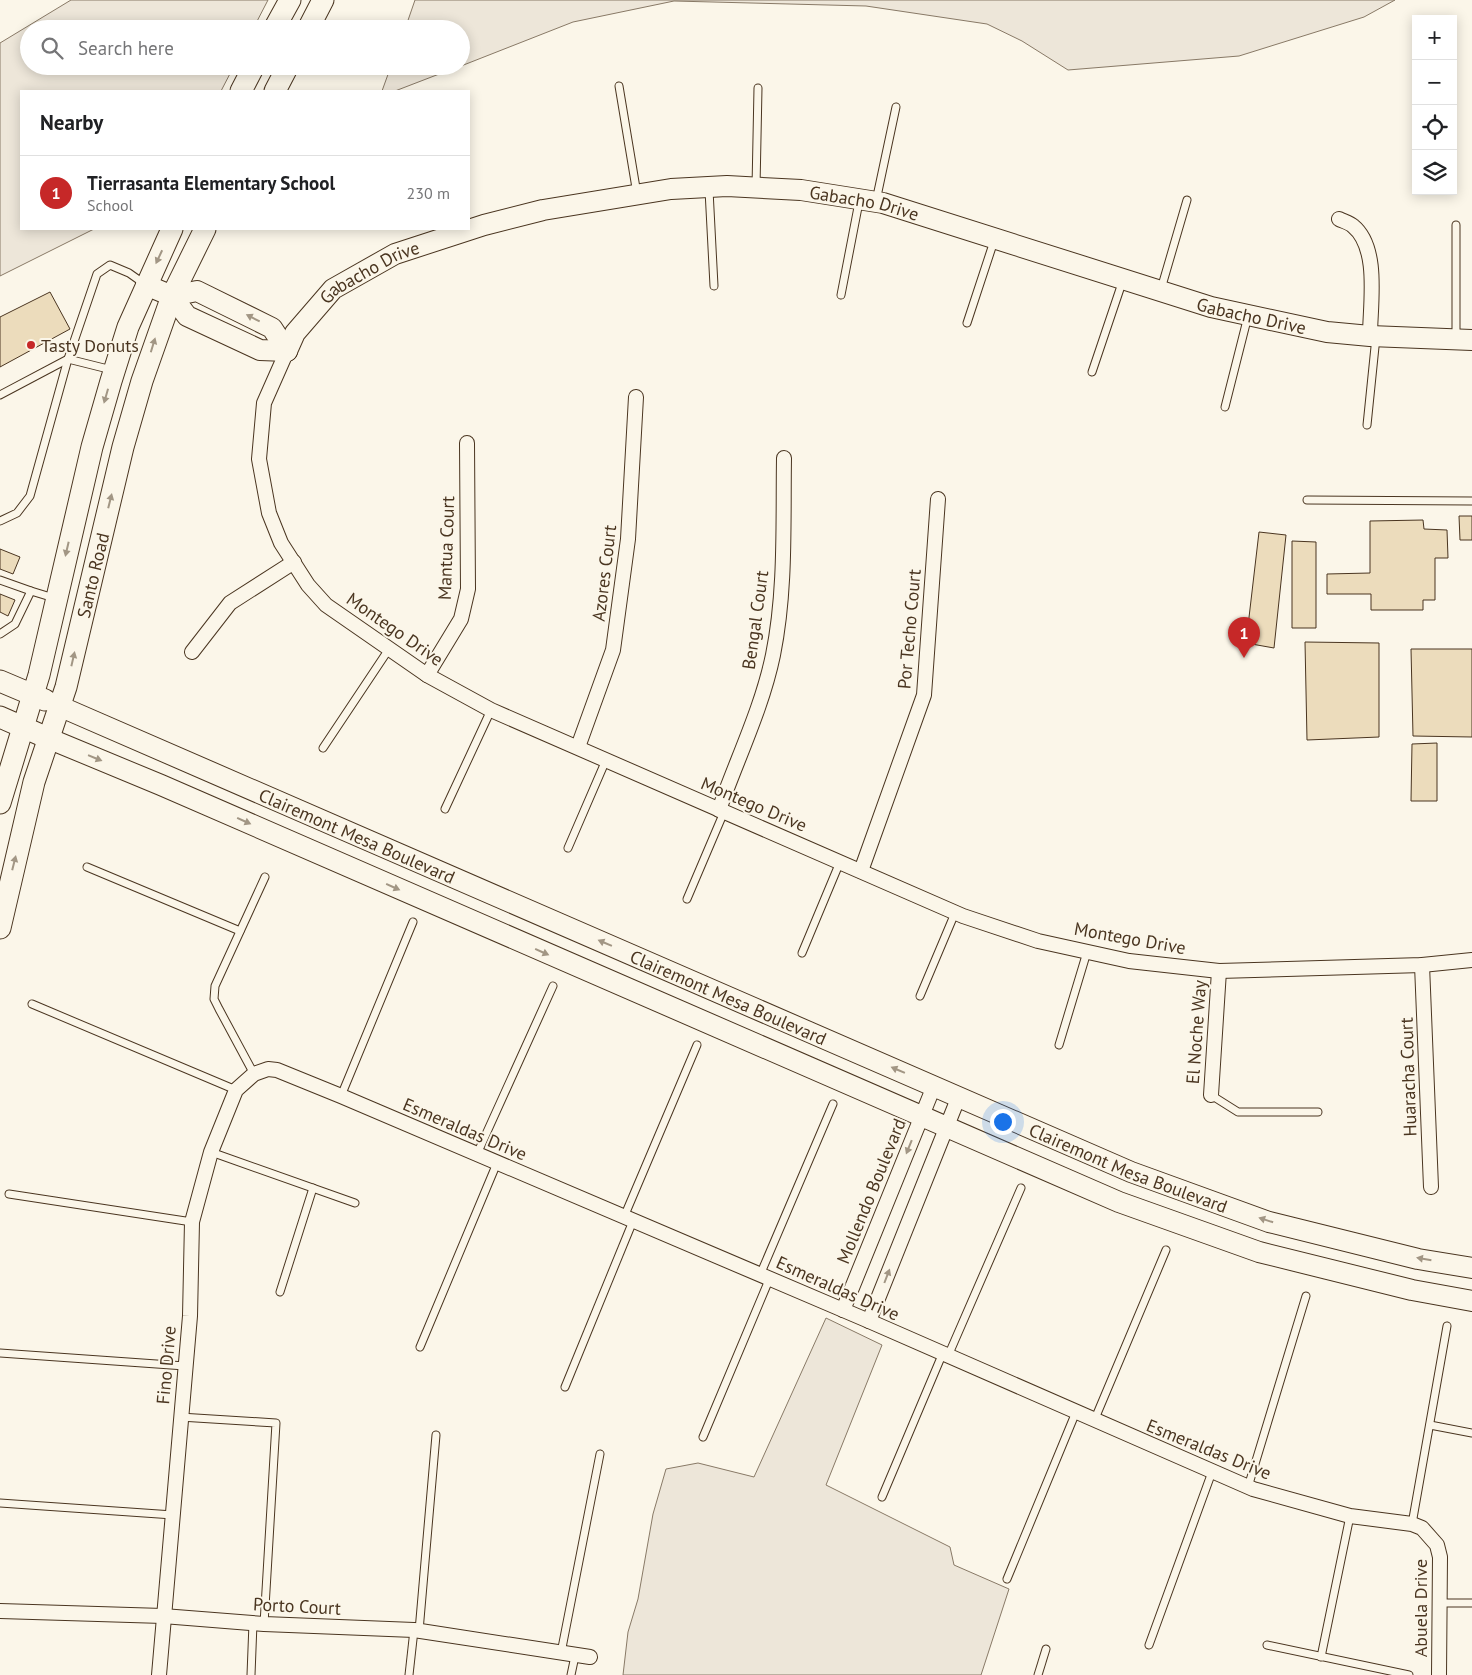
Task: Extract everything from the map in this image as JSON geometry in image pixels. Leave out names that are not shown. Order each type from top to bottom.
[{"type":"main road","points":[[279,20],[290,0]]},
{"type":"main road","points":[[313,20],[323,0]]},
{"type":"main road","points":[[242,90],[249,75]]},
{"type":"main road","points":[[276,90],[283,75]]},
{"type":"main road","name":"Gabacho Drive","points":[[470,230],[543,210],[671,189],[709,187],[800,190],[868,200],[995,238],[1211,308],[1327,332],[1373,337],[1464,340]]},
{"type":"main road","name":"Santo Road","points":[[0,803],[39,675],[55,598],[92,447],[114,371],[128,327],[172,230]]},
{"type":"main road","name":"Santo Road","points":[[0,928],[34,782],[66,687],[123,447],[157,334],[172,296],[205,230]]},
{"type":"main road","name":"Gabacho Drive","points":[[287,351],[295,333],[333,289],[396,254],[469,230]]},
{"type":"main road","points":[[146,284],[172,296],[187,316],[260,350],[287,351]]},
{"type":"main road","points":[[172,296],[197,291],[272,328],[287,351]]},
{"type":"main road","name":"Clairemont Mesa Boulevard","points":[[0,681],[1131,1172],[1269,1222],[1409,1256],[1472,1268]]},
{"type":"main road","name":"Clairemont Mesa Boulevard","points":[[0,717],[161,785],[921,1118],[1119,1202],[1259,1252],[1356,1278],[1472,1301]]},
{"type":"street","points":[[1339,219],[1353,226],[1363,240],[1371,262],[1373,337]]},
{"type":"street","name":"Montego Drive","points":[[287,351],[264,404],[259,459],[269,513],[281,544],[308,585],[326,605],[427,675],[491,710],[955,913],[1038,941],[1129,961],[1219,971],[1422,965],[1472,960]]},
{"type":"street","name":"Azores Court","points":[[578,748],[614,650],[628,539],[636,397]]},
{"type":"street","name":"Mantua Court","points":[[427,675],[461,619],[468,589],[467,443]]},
{"type":"street","name":"Bengal Court","points":[[721,811],[761,696],[773,655],[781,590],[784,458]]},
{"type":"street","name":"Por Techo Court","points":[[861,871],[924,695],[938,499]]},
{"type":"street","points":[[192,652],[230,603],[294,562]]},
{"type":"street","name":"Huaracha Court","points":[[1422,965],[1431,1187]]},
{"type":"street","name":"El Noche Way","points":[[1211,1095],[1219,971]]},
{"type":"street","name":"Esmeraldas Drive","points":[[254,1074],[268,1069],[277,1070],[341,1096],[869,1321],[944,1356],[1248,1488],[1350,1516],[1412,1524]]},
{"type":"street","name":"Fino Drive","points":[[159,1675],[180,1417],[186,1366],[192,1222],[211,1152],[236,1090],[254,1074]]},
{"type":"street","name":"Mollendo Boulevard","points":[[843,1310],[934,1086]]},
{"type":"street","points":[[869,1321],[959,1096]]},
{"type":"street","name":"Abuela Drive","points":[[1412,1524],[1422,1528],[1437,1545],[1440,1558],[1439,1675]]},
{"type":"street","name":"Porto Court","points":[[0,1611],[163,1616],[259,1624],[416,1631],[590,1657]]},
{"type":"lane","points":[[619,86],[637,194]]},
{"type":"lane","points":[[756,188],[758,88]]},
{"type":"lane","points":[[841,296],[896,107]]},
{"type":"lane","points":[[709,187],[714,286]]},
{"type":"lane","points":[[1161,291],[1187,200]]},
{"type":"lane","points":[[1456,225],[1464,340]]},
{"type":"lane","points":[[967,323],[995,238]]},
{"type":"lane","points":[[0,521],[17,513],[30,496],[68,359],[97,274],[110,265],[129,272],[146,284]]},
{"type":"lane","points":[[1092,372],[1123,279]]},
{"type":"lane","points":[[1225,407],[1248,315]]},
{"type":"lane","points":[[1367,425],[1373,337]]},
{"type":"lane","points":[[0,395],[68,359],[114,371]]},
{"type":"lane","points":[[1307,500],[1472,501]]},
{"type":"lane","points":[[0,580],[55,598]]},
{"type":"lane","points":[[0,634],[15,624],[31,591]]},
{"type":"lane","points":[[323,748],[389,649]]},
{"type":"lane","points":[[444,809],[491,710]]},
{"type":"lane","points":[[568,848],[606,760]]},
{"type":"lane","points":[[687,899],[721,811]]},
{"type":"lane","points":[[802,953],[840,862]]},
{"type":"lane","points":[[86,867],[240,931]]},
{"type":"lane","points":[[254,1074],[214,999],[215,986],[265,877]]},
{"type":"lane","points":[[920,996],[955,913]]},
{"type":"lane","points":[[341,1096],[413,922]]},
{"type":"lane","points":[[1059,1045],[1087,952]]},
{"type":"lane","points":[[477,1154],[553,986]]},
{"type":"lane","points":[[32,1004],[236,1090]]},
{"type":"lane","points":[[565,1387],[697,1045]]},
{"type":"lane","points":[[1211,1095],[1238,1112],[1318,1112]]},
{"type":"lane","points":[[703,1437],[833,1104]]},
{"type":"lane","points":[[211,1152],[355,1202]]},
{"type":"lane","points":[[420,1347],[497,1163]]},
{"type":"lane","points":[[280,1292],[313,1188]]},
{"type":"lane","points":[[882,1497],[1021,1188]]},
{"type":"lane","points":[[9,1194],[192,1222]]},
{"type":"lane","points":[[1094,1422],[1166,1250]]},
{"type":"lane","points":[[1248,1488],[1306,1296]]},
{"type":"lane","points":[[1412,1524],[1447,1326]]},
{"type":"lane","points":[[0,1353],[186,1366]]},
{"type":"lane","points":[[1007,1579],[1076,1412]]},
{"type":"lane","points":[[180,1417],[276,1423],[259,1624],[251,1675]]},
{"type":"lane","points":[[1430,1425],[1472,1433]]},
{"type":"lane","points":[[409,1675],[416,1631],[436,1435]]},
{"type":"lane","points":[[571,1675],[568,1655],[600,1454]]},
{"type":"lane","points":[[1150,1645],[1212,1472]]},
{"type":"lane","points":[[0,1503],[172,1516]]},
{"type":"lane","points":[[1321,1656],[1350,1516]]},
{"type":"lane","points":[[1440,1603],[1472,1603]]},
{"type":"lane","points":[[1267,1645],[1409,1675]]},
{"type":"lane","points":[[1038,1675],[1046,1649]]},
{"type":"shaded area","points":[[71,0],[268,0],[258,20],[38,20]]},
{"type":"shaded area","points":[[415,0],[1395,0],[1364,17],[1239,56],[1068,70],[1022,41],[987,24],[866,6],[674,1],[573,22],[470,62],[470,20],[408,20]]},
{"type":"shaded area","points":[[20,31],[20,75],[229,75],[222,90],[20,90],[20,230],[92,230],[0,276],[0,43]]},
{"type":"shaded area","points":[[388,75],[437,75],[398,90],[382,90]]},
{"type":"shaded area","points":[[826,1318],[882,1345],[826,1485],[950,1547],[954,1565],[1009,1589],[981,1675],[623,1675],[628,1632],[638,1599],[653,1514],[666,1469],[698,1463],[754,1477]]},
{"type":"building","points":[[50,292],[70,329],[0,367],[0,317]]},
{"type":"building","points":[[1459,516],[1472,516],[1472,540],[1460,540]]},
{"type":"building","points":[[1423,520],[1424,529],[1447,530],[1448,558],[1435,558],[1435,600],[1423,600],[1423,610],[1371,610],[1371,594],[1327,594],[1327,574],[1370,573],[1370,521]]},
{"type":"building","points":[[1259,532],[1286,535],[1274,648],[1246,643]]},
{"type":"building","points":[[1292,541],[1316,542],[1316,628],[1292,628]]},
{"type":"building","points":[[0,549],[20,557],[13,574],[0,569]]},
{"type":"building","points":[[0,594],[15,600],[8,616],[0,612]]},
{"type":"building","points":[[1305,642],[1379,643],[1379,737],[1307,740]]},
{"type":"building","points":[[1411,649],[1472,649],[1472,737],[1413,736]]},
{"type":"building","points":[[1437,743],[1437,801],[1411,801],[1412,744]]},
{"type":"place","name":"Tasty Donuts","points":[[31,345]]},
{"type":"place","name":"Tierrasanta Elementary School","points":[[1244,658]]}]
